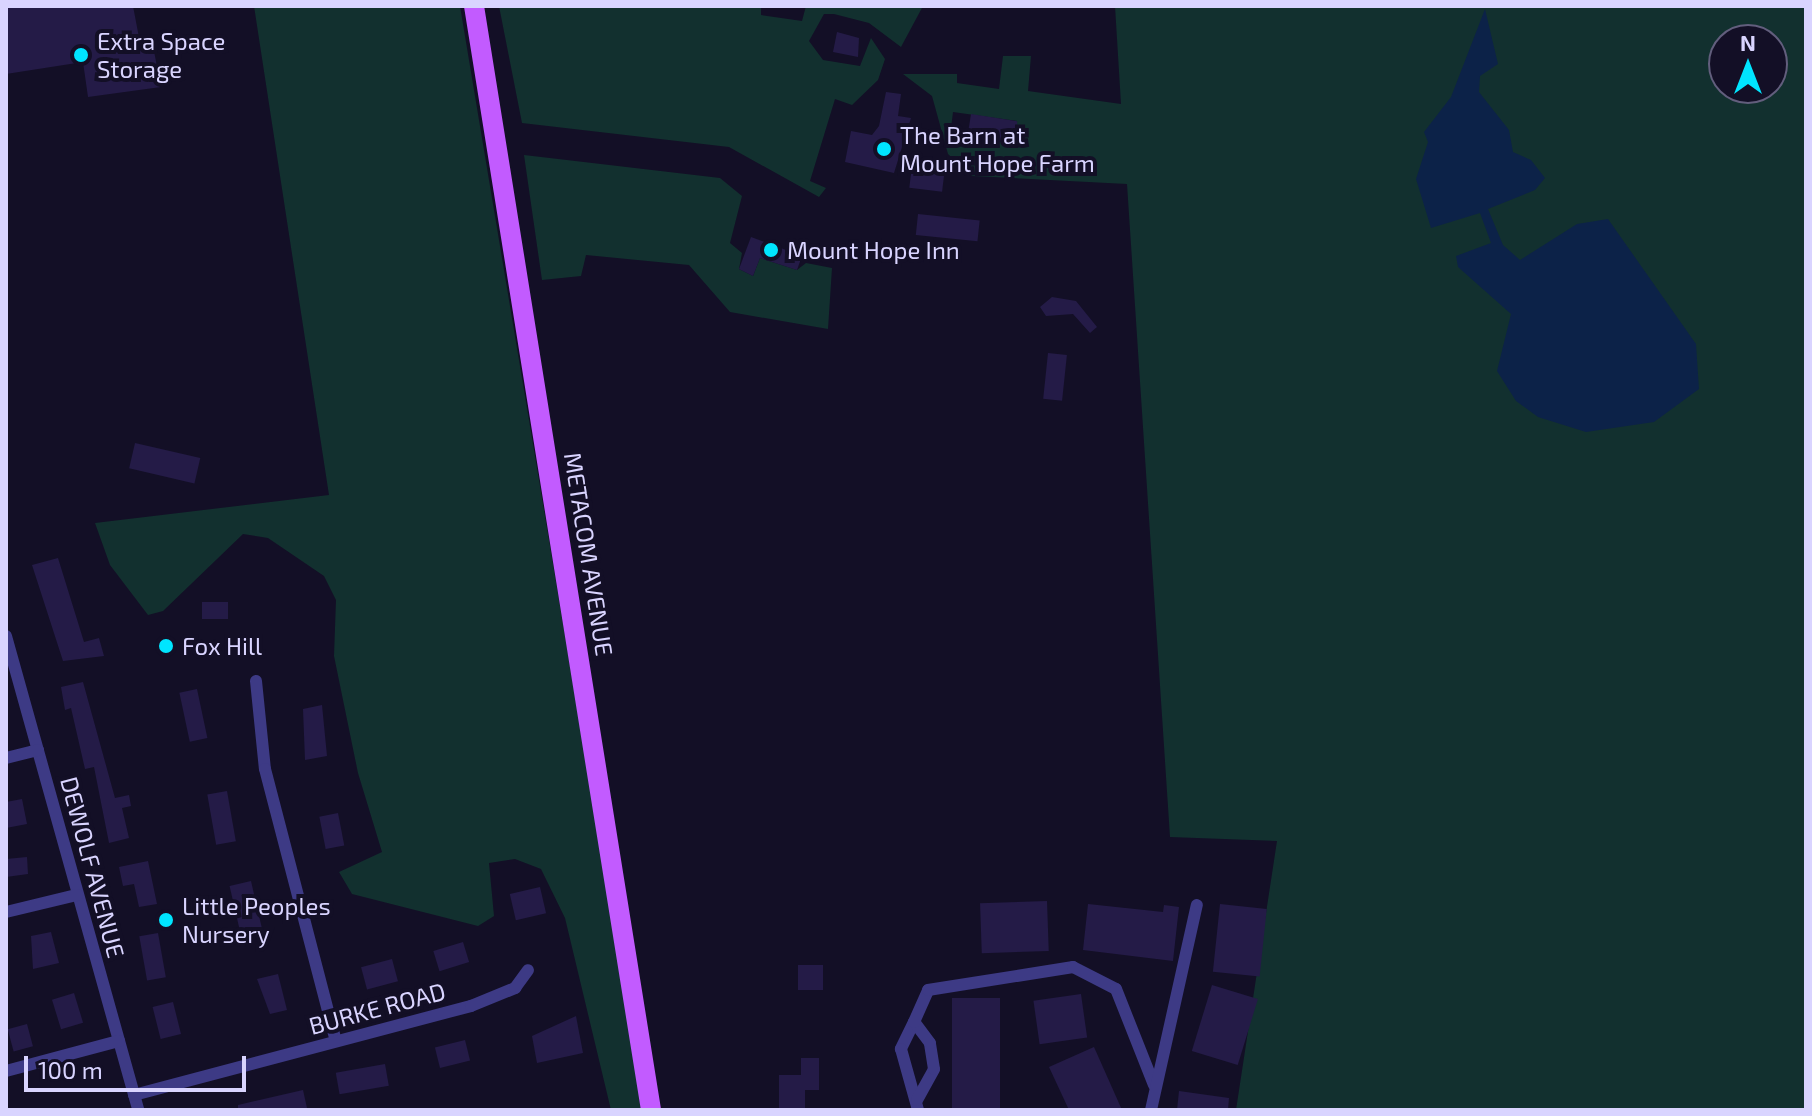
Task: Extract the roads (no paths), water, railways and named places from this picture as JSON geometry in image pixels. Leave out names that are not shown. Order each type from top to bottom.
[{"type":"main road","name":"METACOM AVENUE","points":[[474,6],[651,1110]]},
{"type":"street","name":"DEWOLF AVENUE","points":[[6,636],[138,1110]]},
{"type":"street","points":[[256,681],[265,769],[336,1041]]},
{"type":"street","points":[[6,758],[38,750]]},
{"type":"street","points":[[6,912],[77,895]]},
{"type":"street","points":[[1151,1110],[1154,1085],[1197,905]]},
{"type":"street","points":[[918,1105],[901,1049],[914,1022],[921,996],[936,985],[1084,968],[1116,989],[1154,1085]]},
{"type":"street","name":"BURKE ROAD","points":[[134,1095],[500,996],[528,970]]},
{"type":"street","points":[[914,1022],[934,1057],[931,1084],[918,1105]]},
{"type":"street","points":[[6,1071],[119,1041]]},
{"type":"water","points":[[1485,9],[1498,64],[1480,76],[1479,92],[1509,130],[1513,152],[1531,160],[1545,178],[1535,190],[1488,209],[1503,245],[1520,260],[1577,224],[1608,219],[1696,344],[1699,389],[1654,422],[1586,432],[1538,417],[1516,401],[1497,371],[1511,314],[1458,267],[1456,256],[1491,243],[1480,213],[1431,228],[1416,179],[1428,142],[1424,132],[1451,97]]},
{"type":"place","name":"Extra Space Storage","points":[[81,55]]},
{"type":"place","name":"The Barn at Mount Hope Farm","points":[[884,149]]},
{"type":"place","name":"Mount Hope Inn","points":[[771,250]]},
{"type":"place","name":"Fox Hill","points":[[166,646]]},
{"type":"place","name":"Little Peoples Nursery","points":[[166,920]]}]
